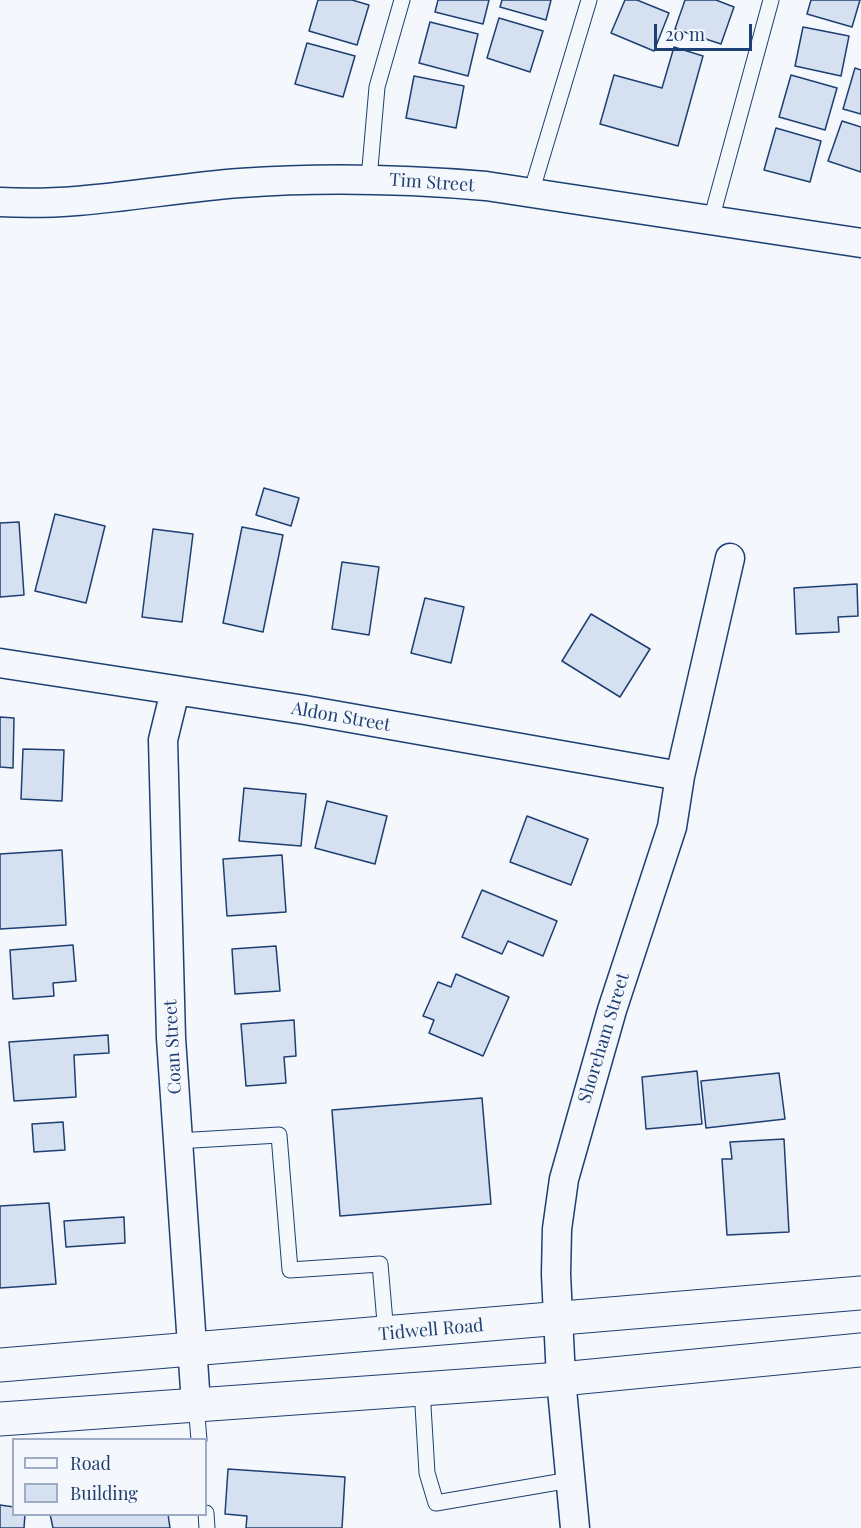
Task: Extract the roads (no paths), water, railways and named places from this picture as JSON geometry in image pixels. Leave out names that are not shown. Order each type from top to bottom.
[{"type":"main road","name":"Tidwell Road","points":[[0,1365],[861,1293]]},
{"type":"main road","points":[[0,1419],[561,1379],[861,1350]]},
{"type":"street","name":"Tim Street","points":[[0,202],[117,199],[238,183],[328,177],[426,181],[531,193],[861,243]]},
{"type":"street","name":"Shoreham Street","points":[[575,1528],[561,1379],[558,1320],[557,1229],[564,1179],[612,1010],[672,827],[680,776],[730,558]]},
{"type":"street","name":"Aldon Street","points":[[0,663],[305,710],[680,776]]},
{"type":"street","name":"Coan Street","points":[[175,691],[163,740],[171,1038],[196,1404]]},
{"type":"lane","points":[[369,179],[377,87],[402,0]]},
{"type":"lane","points":[[531,193],[590,0]]},
{"type":"lane","points":[[711,220],[771,0]]},
{"type":"lane","points":[[177,1141],[279,1135],[290,1270],[380,1264],[386,1334]]},
{"type":"lane","points":[[423,1389],[427,1473],[436,1503],[570,1480]]},
{"type":"lane","points":[[196,1404],[199,1438]]}]
